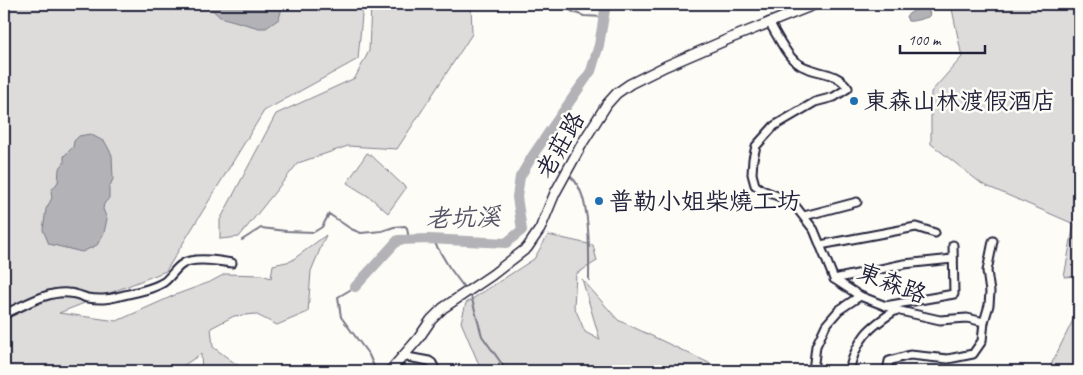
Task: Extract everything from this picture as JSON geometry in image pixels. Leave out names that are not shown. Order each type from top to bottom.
[{"type":"street","name":"老莊路","points":[[390,371],[418,339],[431,320],[444,308],[527,248],[540,229],[555,193],[566,173],[607,104],[618,93],[630,84],[666,66],[816,4]]},
{"type":"street","name":"東森路","points":[[769,22],[788,53],[796,62],[808,69],[822,71],[835,77],[844,82],[848,88],[834,97],[815,102],[774,126],[756,146],[752,174],[755,185],[762,190],[785,199],[796,207],[814,230],[834,279],[860,296],[896,310],[940,320],[967,318],[984,322]]},
{"type":"street","points":[[804,216],[857,202]]},
{"type":"street","points":[[820,245],[916,228],[935,233]]},
{"type":"street","points":[[888,371],[889,360],[910,354],[948,359],[973,354],[982,341],[984,322],[989,305],[990,292],[987,271],[993,241]]},
{"type":"street","points":[[885,306],[954,294],[953,245]]},
{"type":"street","points":[[834,279],[904,264],[953,259]]},
{"type":"street","points":[[4,314],[44,296],[69,293],[102,300],[147,290],[169,278],[181,264],[189,261],[232,262]]},
{"type":"street","points":[[813,371],[816,346],[826,325],[839,310],[860,296]]},
{"type":"street","points":[[849,371],[861,339],[876,323],[896,310]]},
{"type":"street","points":[[402,356],[429,361],[436,371]]},
{"type":"shaded area","points":[[4,4],[363,4],[358,59],[264,111],[166,271],[59,313],[117,321],[225,274],[262,275],[271,278],[273,265],[291,261],[326,235],[311,271],[308,312],[277,325],[255,314],[234,316],[211,328],[213,347],[249,371],[202,371],[201,354],[175,371],[4,371]]},
{"type":"shaded area","points":[[206,4],[283,4],[279,19],[266,28],[259,28],[220,17]]},
{"type":"shaded area","points":[[371,4],[471,4],[472,34],[397,149],[348,146],[298,163],[239,237],[220,239],[220,220],[276,114],[355,78],[369,51]]},
{"type":"shaded area","points":[[951,4],[1079,4],[1079,276],[1064,277],[1074,224],[982,184],[931,144],[931,92],[962,57]]},
{"type":"shaded area","points":[[924,8],[929,11],[930,16],[908,21],[906,16],[913,11]]},
{"type":"shaded area","points":[[90,134],[105,142],[112,155],[113,179],[109,188],[109,198],[104,204],[103,209],[107,219],[104,233],[97,245],[82,252],[49,244],[43,230],[46,209],[52,198],[51,191],[58,182],[59,169],[64,163],[64,156],[73,147],[74,141],[79,136]]},
{"type":"shaded area","points":[[367,153],[406,188],[388,213],[371,198],[347,183]]},
{"type":"shaded area","points":[[548,235],[593,245],[597,261],[576,274],[574,306],[585,332],[600,340],[582,279],[618,320],[726,371],[480,371],[461,322],[466,303],[534,259]]},
{"type":"shaded area","points":[[1079,308],[1079,371],[1048,371]]},
{"type":"waterway","points":[[560,4],[584,16],[604,17]]},
{"type":"waterway","name":"老坑溪","points":[[355,287],[398,240],[429,239],[506,243],[522,230],[517,197],[520,177],[591,71],[599,45],[606,4]]},
{"type":"waterway","points":[[533,155],[562,171]]},
{"type":"waterway","points":[[568,175],[576,182],[585,207],[589,239],[589,280]]},
{"type":"waterway","points":[[242,240],[261,228],[314,232],[322,227],[329,214],[351,229],[361,233],[405,226],[409,240]]},
{"type":"waterway","points":[[433,240],[449,267],[466,290]]},
{"type":"waterway","name":"老坑溪","points":[[330,371],[340,366],[376,371],[369,355],[341,317],[338,297],[355,287]]},
{"type":"waterway","points":[[469,294],[482,336],[507,371]]},
{"type":"place","name":"東森山林渡假酒店","points":[[854,101]]},
{"type":"place","name":"普勒小姐柴燒工坊","points":[[599,201]]}]
